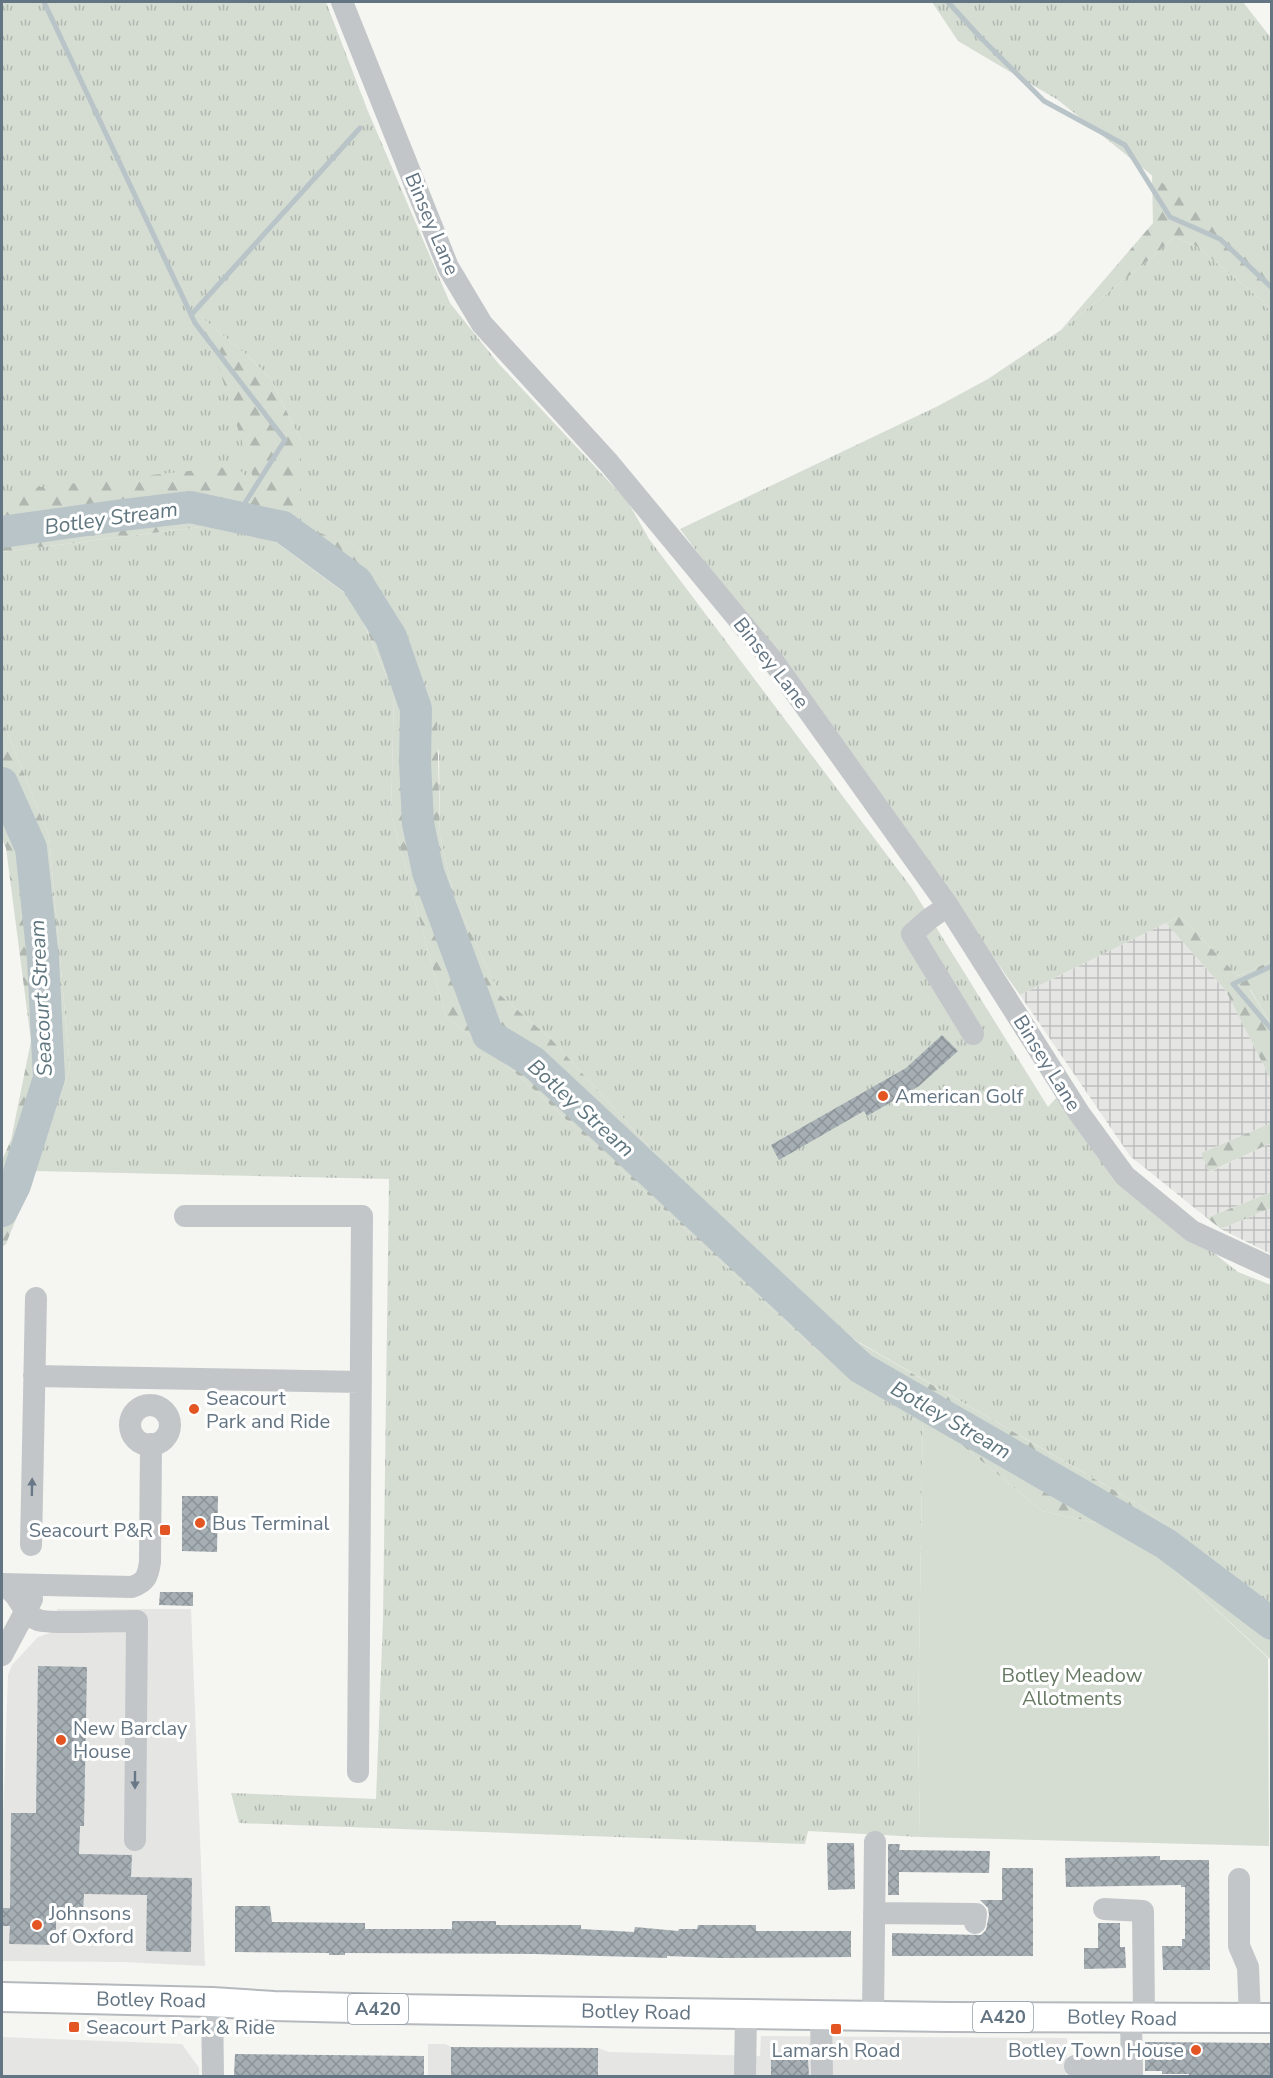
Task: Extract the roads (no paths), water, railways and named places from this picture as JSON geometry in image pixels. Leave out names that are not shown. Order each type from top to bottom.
[{"type":"main road","name":"Botley Road","points":[[2,1997],[394,2009],[1261,2018]]},
{"type":"street","name":"Binsey Lane","points":[[342,2],[447,267],[482,324],[609,463],[773,661],[948,906],[1079,1113],[1125,1176],[1192,1231],[1272,1268]]},
{"type":"street","points":[[948,906],[912,934],[973,1034]]},
{"type":"street","points":[[185,1216],[362,1216],[358,1772]]},
{"type":"street","points":[[31,1545],[36,1298]]},
{"type":"street","points":[[34,1376],[361,1382]]},
{"type":"street","points":[[2,1585],[132,1587],[143,1583],[149,1575],[150,1562],[151,1444]]},
{"type":"street","points":[[2,1585],[17,1595],[24,1611],[40,1621],[137,1621],[135,1840]]},
{"type":"street","points":[[2,1655],[24,1611],[36,1594],[52,1586]]},
{"type":"street","points":[[873,2014],[875,1842]]},
{"type":"street","points":[[1239,1879],[1239,1947],[1248,1967],[1261,2018]]},
{"type":"street","points":[[1075,2066],[1132,2071],[1138,2018],[1143,1911],[1104,1909]]},
{"type":"street","points":[[874,1913],[976,1914],[975,1923]]},
{"type":"street","points":[[212,2002],[213,2076]]},
{"type":"street","points":[[745,2076],[746,2013]]},
{"type":"street","points":[[821,2015],[822,2076]]},
{"type":"waterway","points":[[44,2],[195,323],[285,440],[236,517]]},
{"type":"waterway","points":[[948,2],[1044,101],[1125,145],[1170,217],[1220,239],[1272,288]]},
{"type":"waterway","points":[[191,315],[360,128]]},
{"type":"waterway","name":"Botley Stream","points":[[2,532],[190,507],[283,527],[356,581],[391,637],[416,709],[415,762],[418,823],[428,872],[488,1035],[533,1062],[861,1368],[1166,1544],[1272,1624]]},
{"type":"waterway","name":"Seacourt Stream","points":[[2,783],[31,848],[43,959],[49,1078],[15,1185],[2,1211]]},
{"type":"waterway","points":[[1272,966],[1233,984],[1272,1030]]},
{"type":"place","name":"American Golf","points":[[883,1096]]},
{"type":"place","name":"Seacourt Park and Ride","points":[[194,1409]]},
{"type":"place","name":"Bus Terminal","points":[[200,1523]]},
{"type":"place","name":"Seacourt P&R","points":[[165,1530]]},
{"type":"place","name":"New Barclay House","points":[[61,1740]]},
{"type":"place","name":"Johnsons of Oxford","points":[[37,1925]]},
{"type":"place","name":"Seacourt Park & Ride","points":[[74,2027]]},
{"type":"place","name":"Lamarsh Road","points":[[836,2029]]},
{"type":"place","name":"Botley Town House","points":[[1196,2050]]},
{"type":"park label","name":"Botley Meadow Allotments","points":[[1072,1686]]}]
